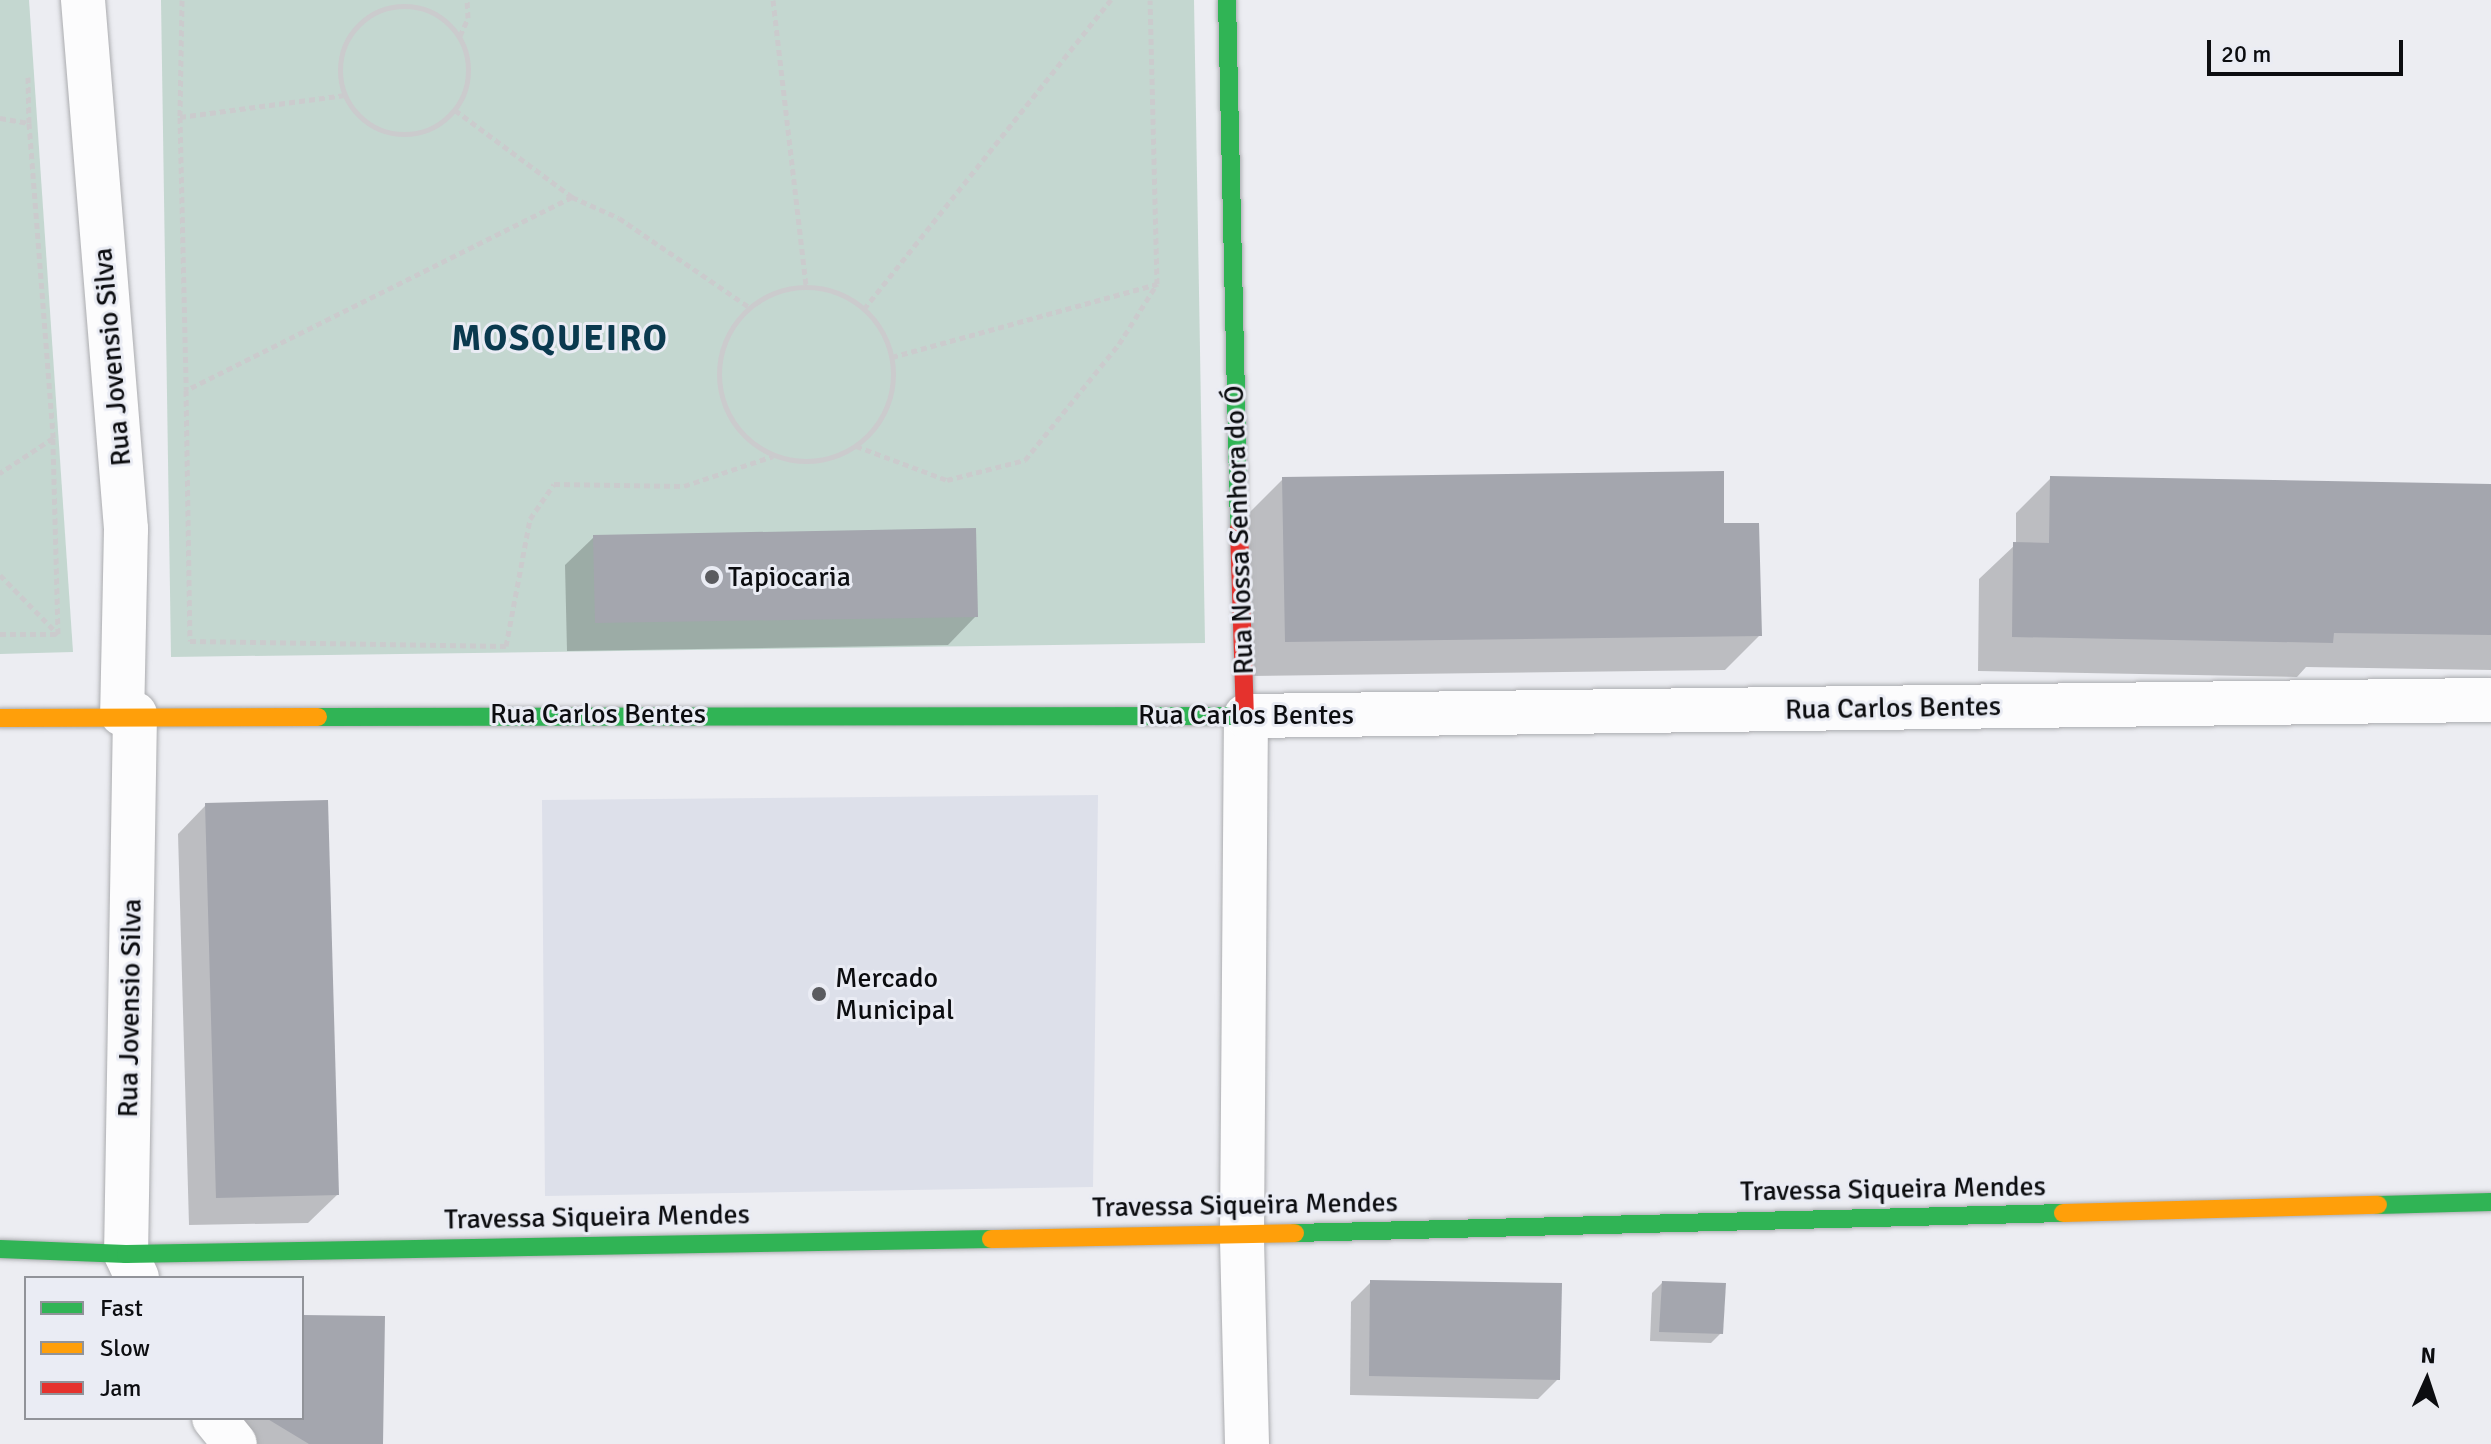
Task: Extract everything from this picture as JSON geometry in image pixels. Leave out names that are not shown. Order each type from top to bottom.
[{"type":"street","name":"Rua Jovensio Silva","points":[[83,0],[126,529],[132,1266]]},
{"type":"street","name":"Rua Nossa Senhora do Ó","points":[[1227,0],[1231,325],[1246,716],[1242,1234],[1247,1444]]},
{"type":"street","name":"Rua Carlos Bentes","points":[[0,718],[128,714],[1246,716],[2491,700]]},
{"type":"street","name":"Travessa Siqueira Mendes","points":[[0,1249],[132,1266],[2491,1202]]},
{"type":"street","points":[[216,1420],[235,1444]]},
{"type":"path","points":[[182,0],[180,117],[190,641],[506,646],[530,519],[554,484],[684,486],[773,456]]},
{"type":"path","points":[[460,36],[468,18],[467,0]]},
{"type":"path","points":[[773,0],[806,287]]},
{"type":"path","points":[[864,309],[1111,0]]},
{"type":"path","points":[[856,446],[947,480],[1025,460],[1119,344],[1157,284],[1150,0]]},
{"type":"path","points":[[413,5],[444,19],[460,36],[469,67],[467,88],[455,110],[415,133],[393,133],[356,114],[344,95],[341,56],[362,20],[391,6],[413,5]]},
{"type":"path","points":[[180,117],[344,95]]},
{"type":"path","points":[[455,110],[572,197],[619,218],[749,307]]},
{"type":"path","points":[[0,118],[29,123],[53,438],[58,634]]},
{"type":"path","points":[[186,390],[572,197]]},
{"type":"path","points":[[892,357],[1157,284]]},
{"type":"path","points":[[806,287],[836,292],[864,309],[884,334],[892,357],[893,387],[883,416],[856,446],[833,458],[803,462],[773,456],[750,443],[731,420],[717,373],[723,343],[749,307],[775,292],[806,287]]},
{"type":"path","points":[[0,473],[53,438]]},
{"type":"path","points":[[0,575],[58,634]]},
{"type":"path","points":[[0,634],[58,634]]},
{"type":"shaded area","points":[[0,0],[29,0],[73,652],[0,654]]},
{"type":"shaded area","points":[[161,0],[1194,0],[1205,643],[171,657]]},
{"type":"shaded area","name":"Mercado Municipal","points":[[1098,795],[1093,1187],[545,1196],[542,800]]},
{"type":"building","points":[[1724,471],[1724,523],[1759,523],[1762,636],[1285,642],[1282,477]]},
{"type":"building","points":[[2050,476],[2491,484],[2491,635],[2334,633],[2333,643],[2012,637],[2013,542],[2049,543]]},
{"type":"building","points":[[976,528],[978,617],[595,623],[593,535]]},
{"type":"building","points":[[328,800],[339,1195],[216,1198],[205,803]]},
{"type":"building","points":[[1370,1280],[1562,1283],[1560,1380],[1369,1376]]},
{"type":"building","points":[[1662,1281],[1726,1283],[1723,1334],[1659,1332]]},
{"type":"building","points":[[304,1315],[385,1316],[383,1444],[309,1444],[269,1420],[304,1420]]},
{"type":"traffic: fast","points":[[1227,0],[1239,528]]},
{"type":"traffic: fast","points":[[318,717],[1245,716]]},
{"type":"traffic: fast","points":[[2378,1205],[2491,1202]]},
{"type":"traffic: fast","points":[[1295,1233],[2063,1213]]},
{"type":"traffic: fast","points":[[0,1249],[126,1254],[991,1239]]},
{"type":"traffic: slow","points":[[0,718],[318,717]]},
{"type":"traffic: slow","points":[[2063,1213],[2378,1205]]},
{"type":"traffic: slow","points":[[991,1239],[1295,1233]]},
{"type":"traffic: jam","points":[[1239,528],[1245,716]]},
{"type":"place","name":"Tapiocaria","points":[[712,577]]},
{"type":"place","name":"Mercado Municipal","points":[[819,994]]},
{"type":"district","name":"MOSQUEIRO","points":[[560,339]]}]
